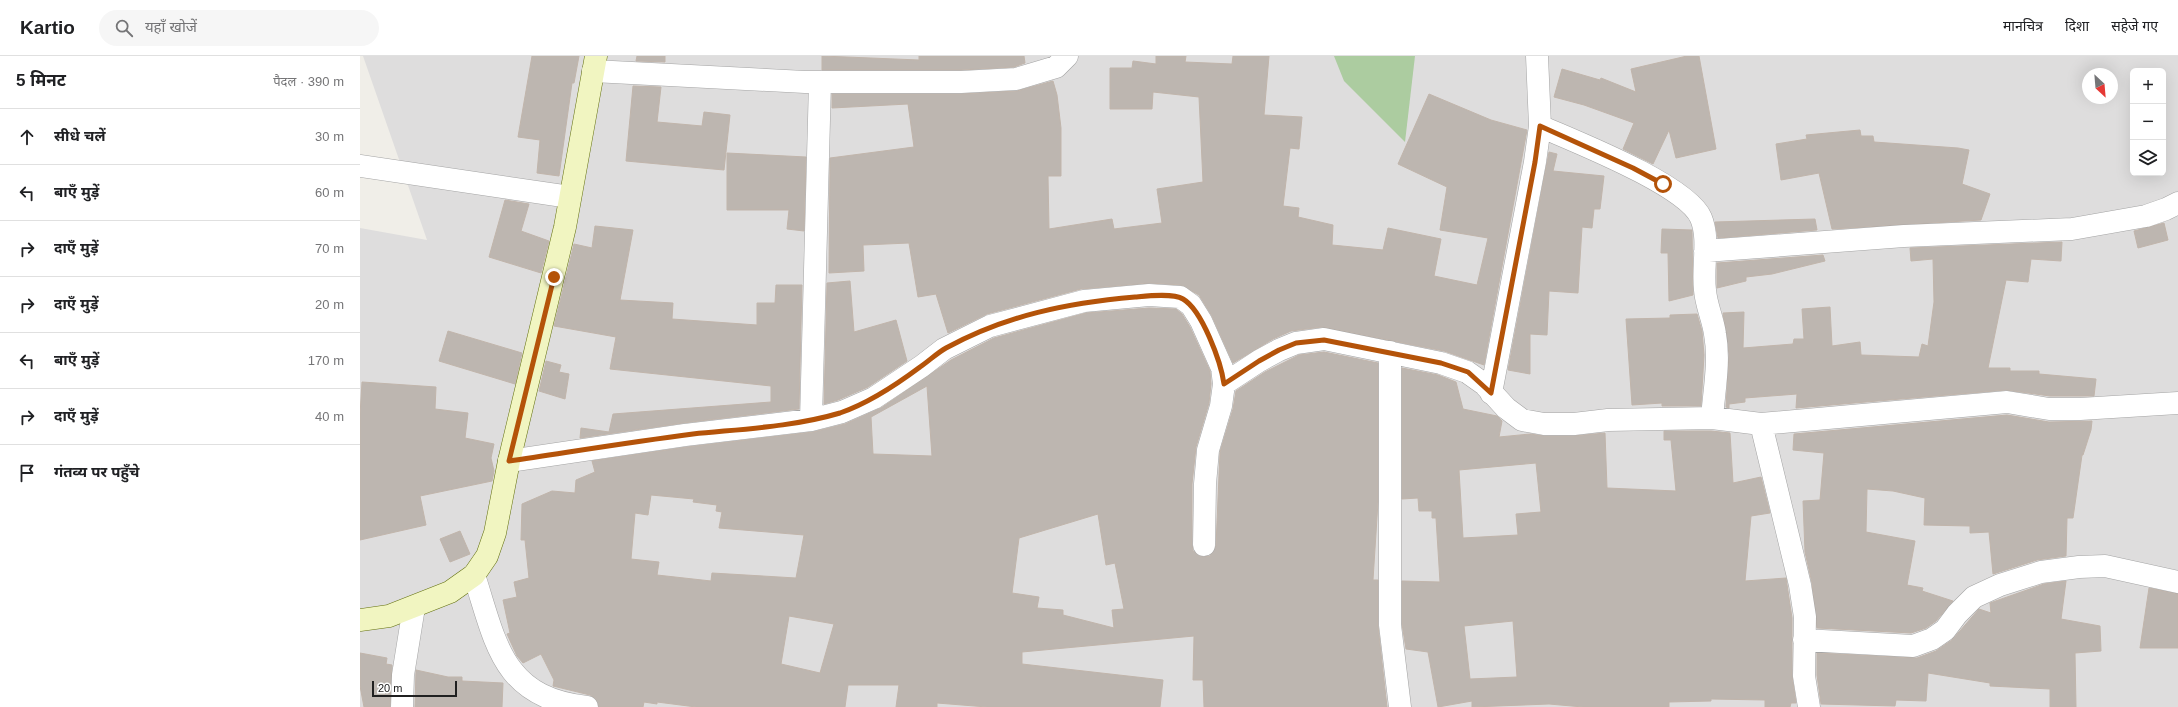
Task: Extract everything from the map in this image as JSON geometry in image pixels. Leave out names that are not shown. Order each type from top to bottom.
[{"type":"street","points":[[360,620],[389,616],[450,592],[474,575],[487,556],[495,533],[509,461],[554,277],[595,64],[820,82],[961,82],[1016,79],[1056,66],[1068,56]]},
{"type":"street","points":[[1491,393],[1535,162],[1540,126],[1536,56]]},
{"type":"street","points":[[811,420],[820,82]]},
{"type":"street","points":[[1540,126],[1633,168],[1663,184],[1685,201],[1700,217],[1705,233],[1703,276],[1715,334],[1717,355],[1712,418]]},
{"type":"street","points":[[360,166],[570,198]]},
{"type":"street","points":[[1705,251],[1904,236],[2072,229],[2146,216],[2166,210],[2178,203]]},
{"type":"street","points":[[509,461],[685,435],[811,420],[842,412],[874,398],[922,366],[944,349],[990,326],[1032,313],[1084,302],[1142,296],[1180,297],[1191,305],[1222,368],[1224,384],[1221,406],[1208,450],[1205,484],[1204,545]]},
{"type":"street","points":[[1224,384],[1259,361],[1296,343],[1324,340],[1441,363],[1468,372],[1506,408],[1522,420],[1544,424],[1574,424],[1608,420],[1712,418],[1761,424],[2007,402],[2049,409],[2080,409],[2178,403]]},
{"type":"street","points":[[1390,352],[1390,625],[1400,707]]},
{"type":"street","points":[[1761,424],[1800,585],[1805,617],[1804,676],[1809,707]]},
{"type":"street","points":[[1804,640],[1913,646],[1932,639],[1945,630],[1957,614],[1974,597],[2000,585],[2041,572],[2079,567],[2105,566],[2178,582]]},
{"type":"street","points":[[474,575],[500,655],[511,672],[530,688],[555,701],[585,707]]},
{"type":"street","points":[[402,707],[403,675],[414,607]]},
{"type":"shaded area","points":[[363,56],[2178,56],[2178,707],[360,707],[360,228],[427,240]]},
{"type":"green space","points":[[1334,56],[1415,56],[1405,142],[1344,81]]},
{"type":"building","points":[[532,56],[579,56],[574,83],[572,83],[559,176],[537,173],[540,140],[518,137]]},
{"type":"building","points":[[637,56],[665,56],[665,62],[636,61]]},
{"type":"building","points":[[822,56],[919,60],[919,56],[1024,56],[1025,63],[1014,67],[961,70],[822,70]]},
{"type":"building","points":[[1156,56],[1186,56],[1185,62],[1232,64],[1233,56],[1269,56],[1264,115],[1302,117],[1299,149],[1290,148],[1283,206],[1299,208],[1298,217],[1333,225],[1332,245],[1383,250],[1388,228],[1441,239],[1434,276],[1477,285],[1488,238],[1440,230],[1447,187],[1398,164],[1429,94],[1491,120],[1527,130],[1484,365],[1444,351],[1322,327],[1291,331],[1273,339],[1233,363],[1212,316],[1199,295],[1181,285],[1150,283],[1081,289],[987,314],[948,333],[936,294],[918,297],[909,243],[863,245],[864,271],[829,273],[830,158],[914,147],[908,104],[832,108],[832,94],[961,94],[1017,91],[1053,81],[1057,95],[1061,128],[1061,176],[1048,176],[1049,229],[1112,219],[1114,229],[1162,223],[1157,189],[1203,182],[1199,97],[1153,92],[1152,109],[1110,109],[1110,68],[1132,68],[1133,61],[1156,64]]},
{"type":"building","points":[[1687,56],[1699,56],[1716,149],[1676,158],[1669,130],[1653,164],[1623,149],[1634,123],[1584,105],[1554,97],[1562,69],[1600,80],[1601,78],[1636,92],[1631,69]]},
{"type":"building","points":[[633,86],[661,87],[657,122],[702,126],[704,112],[730,115],[724,170],[626,161]]},
{"type":"building","points":[[1860,130],[1861,136],[1873,136],[1874,142],[1969,150],[1962,184],[1990,194],[1981,220],[1832,229],[1819,173],[1781,180],[1776,144],[1807,139],[1806,135]]},
{"type":"building","points":[[1549,152],[1557,154],[1553,171],[1604,176],[1600,209],[1594,209],[1592,228],[1582,227],[1578,293],[1549,291],[1547,335],[1530,334],[1530,374],[1508,370]]},
{"type":"building","points":[[727,153],[806,157],[804,231],[787,229],[789,210],[727,210]]},
{"type":"building","points":[[505,200],[529,204],[521,231],[549,241],[541,273],[489,257]]},
{"type":"building","points":[[1815,219],[1817,230],[1718,238],[1715,222]]},
{"type":"building","points":[[2164,223],[2168,240],[2138,248],[2134,231]]},
{"type":"building","points":[[595,226],[633,230],[620,300],[673,303],[672,319],[757,325],[757,303],[775,303],[776,285],[802,285],[799,409],[683,423],[580,438],[581,428],[609,432],[613,414],[771,402],[771,386],[610,369],[616,337],[554,326],[574,244],[592,248]]},
{"type":"building","points":[[1662,229],[1692,230],[1693,295],[1669,301],[1668,253],[1661,253]]},
{"type":"building","points":[[2062,242],[2061,261],[2031,259],[2028,282],[2006,280],[1988,368],[2010,368],[2010,371],[2039,371],[2039,374],[2096,379],[2094,396],[2050,396],[2006,390],[1796,408],[1797,394],[1745,398],[1745,402],[1729,404],[1729,408],[1726,407],[1729,354],[1723,313],[1744,312],[1743,348],[1793,344],[1794,339],[1804,339],[1802,309],[1830,307],[1832,346],[1860,342],[1861,355],[1919,357],[1922,344],[1928,346],[1934,302],[1933,259],[1911,261],[1910,248]]},
{"type":"building","points":[[1823,255],[1825,261],[1772,274],[1746,277],[1746,281],[1717,288],[1717,263]]},
{"type":"building","points":[[850,281],[854,332],[896,320],[907,361],[868,387],[838,400],[824,404],[827,283]]},
{"type":"building","points":[[1149,308],[1176,309],[1182,314],[1190,327],[1210,371],[1211,384],[1209,403],[1196,447],[1192,484],[1192,545],[1193,551],[1203,557],[1210,556],[1216,546],[1220,452],[1233,409],[1236,391],[1265,372],[1299,355],[1324,352],[1378,363],[1378,502],[1373,580],[1378,580],[1378,626],[1387,707],[1204,707],[1203,680],[1193,680],[1194,636],[1022,652],[1022,664],[1163,680],[1160,707],[987,707],[937,703],[937,707],[896,707],[899,685],[848,685],[845,707],[696,707],[657,702],[657,704],[644,702],[643,707],[599,707],[595,698],[590,695],[553,686],[554,680],[541,654],[523,663],[517,656],[507,634],[510,633],[503,600],[517,597],[514,582],[529,578],[525,540],[521,540],[522,504],[552,491],[575,493],[576,480],[595,472],[592,461],[687,447],[813,432],[845,424],[881,408],[951,360],[994,338],[1086,313]],"holes":[[[927,386],[932,456],[873,454],[871,417]],[[651,495],[694,499],[693,502],[717,505],[716,511],[722,512],[719,528],[804,535],[796,578],[712,573],[711,581],[657,575],[659,562],[631,559],[635,513],[648,515]],[[1098,514],[1106,565],[1115,563],[1124,609],[1112,610],[1114,628],[1063,615],[1063,610],[1037,608],[1039,597],[1012,593],[1019,538]],[[789,616],[834,624],[820,673],[781,664]]]},
{"type":"building","points":[[1697,314],[1702,331],[1704,355],[1701,406],[1662,406],[1662,403],[1632,405],[1626,319],[1670,318],[1670,315]]},
{"type":"building","points":[[448,331],[522,353],[515,384],[439,361]]},
{"type":"building","points":[[546,361],[561,365],[559,372],[569,374],[565,399],[539,391]]},
{"type":"building","points":[[1402,368],[1438,375],[1456,382],[1463,409],[1497,416],[1502,421],[1499,437],[1530,434],[1544,436],[1574,436],[1605,433],[1607,488],[1676,491],[1671,440],[1664,440],[1664,431],[1711,431],[1730,433],[1733,483],[1761,477],[1770,513],[1751,516],[1745,581],[1786,578],[1792,618],[1792,676],[1796,703],[1791,703],[1790,707],[1765,707],[1765,700],[1711,699],[1711,701],[1669,702],[1669,707],[1583,707],[1549,704],[1472,707],[1472,701],[1438,707],[1428,652],[1406,649],[1402,624],[1402,581],[1440,582],[1436,518],[1432,518],[1432,511],[1419,511],[1418,498],[1402,499]],"holes":[[[1536,463],[1541,512],[1516,514],[1518,535],[1463,538],[1459,470]],[[1513,621],[1517,677],[1470,679],[1464,626]]]},
{"type":"building","points":[[362,382],[436,387],[435,409],[468,413],[465,438],[494,444],[491,458],[494,471],[492,481],[420,496],[426,525],[360,540],[360,415]]},
{"type":"building","points":[[2007,415],[2049,422],[2092,421],[2091,430],[2082,455],[2073,518],[2067,518],[2066,556],[2037,560],[1993,574],[1989,532],[1970,533],[1970,526],[1924,525],[1925,498],[1893,491],[1867,489],[1866,532],[1915,541],[1907,585],[1923,588],[1922,591],[1953,601],[1936,621],[1926,628],[1911,633],[1817,628],[1812,583],[1805,552],[1803,501],[1820,500],[1824,453],[1793,450],[1794,434]]},
{"type":"building","points":[[460,531],[470,554],[450,562],[440,539]]},
{"type":"building","points":[[2066,581],[2061,619],[2100,626],[2101,651],[2075,653],[2076,707],[2050,707],[2050,689],[1990,686],[1990,683],[1928,673],[1926,701],[1896,700],[1895,706],[1821,704],[1817,675],[1817,653],[1917,658],[1936,651],[1952,640],[1979,609],[1991,613],[1990,603],[2044,584]]},
{"type":"building","points":[[2149,588],[2178,594],[2178,648],[2140,648]]},
{"type":"building","points":[[360,653],[387,658],[386,664],[392,665],[390,707],[364,707],[360,686]]},
{"type":"building","points":[[416,670],[448,677],[462,677],[462,681],[503,683],[502,707],[415,707]]},
{"type":"route","points":[[554,277],[509,461],[685,435],[811,420],[842,412],[874,398],[898,383],[944,349],[990,326],[1032,313],[1084,302],[1149,295],[1180,297],[1191,305],[1201,321],[1222,368],[1224,384],[1279,350],[1296,343],[1324,340],[1441,363],[1468,372],[1484,384],[1491,393],[1535,162],[1540,126],[1633,168],[1663,184]]}]
